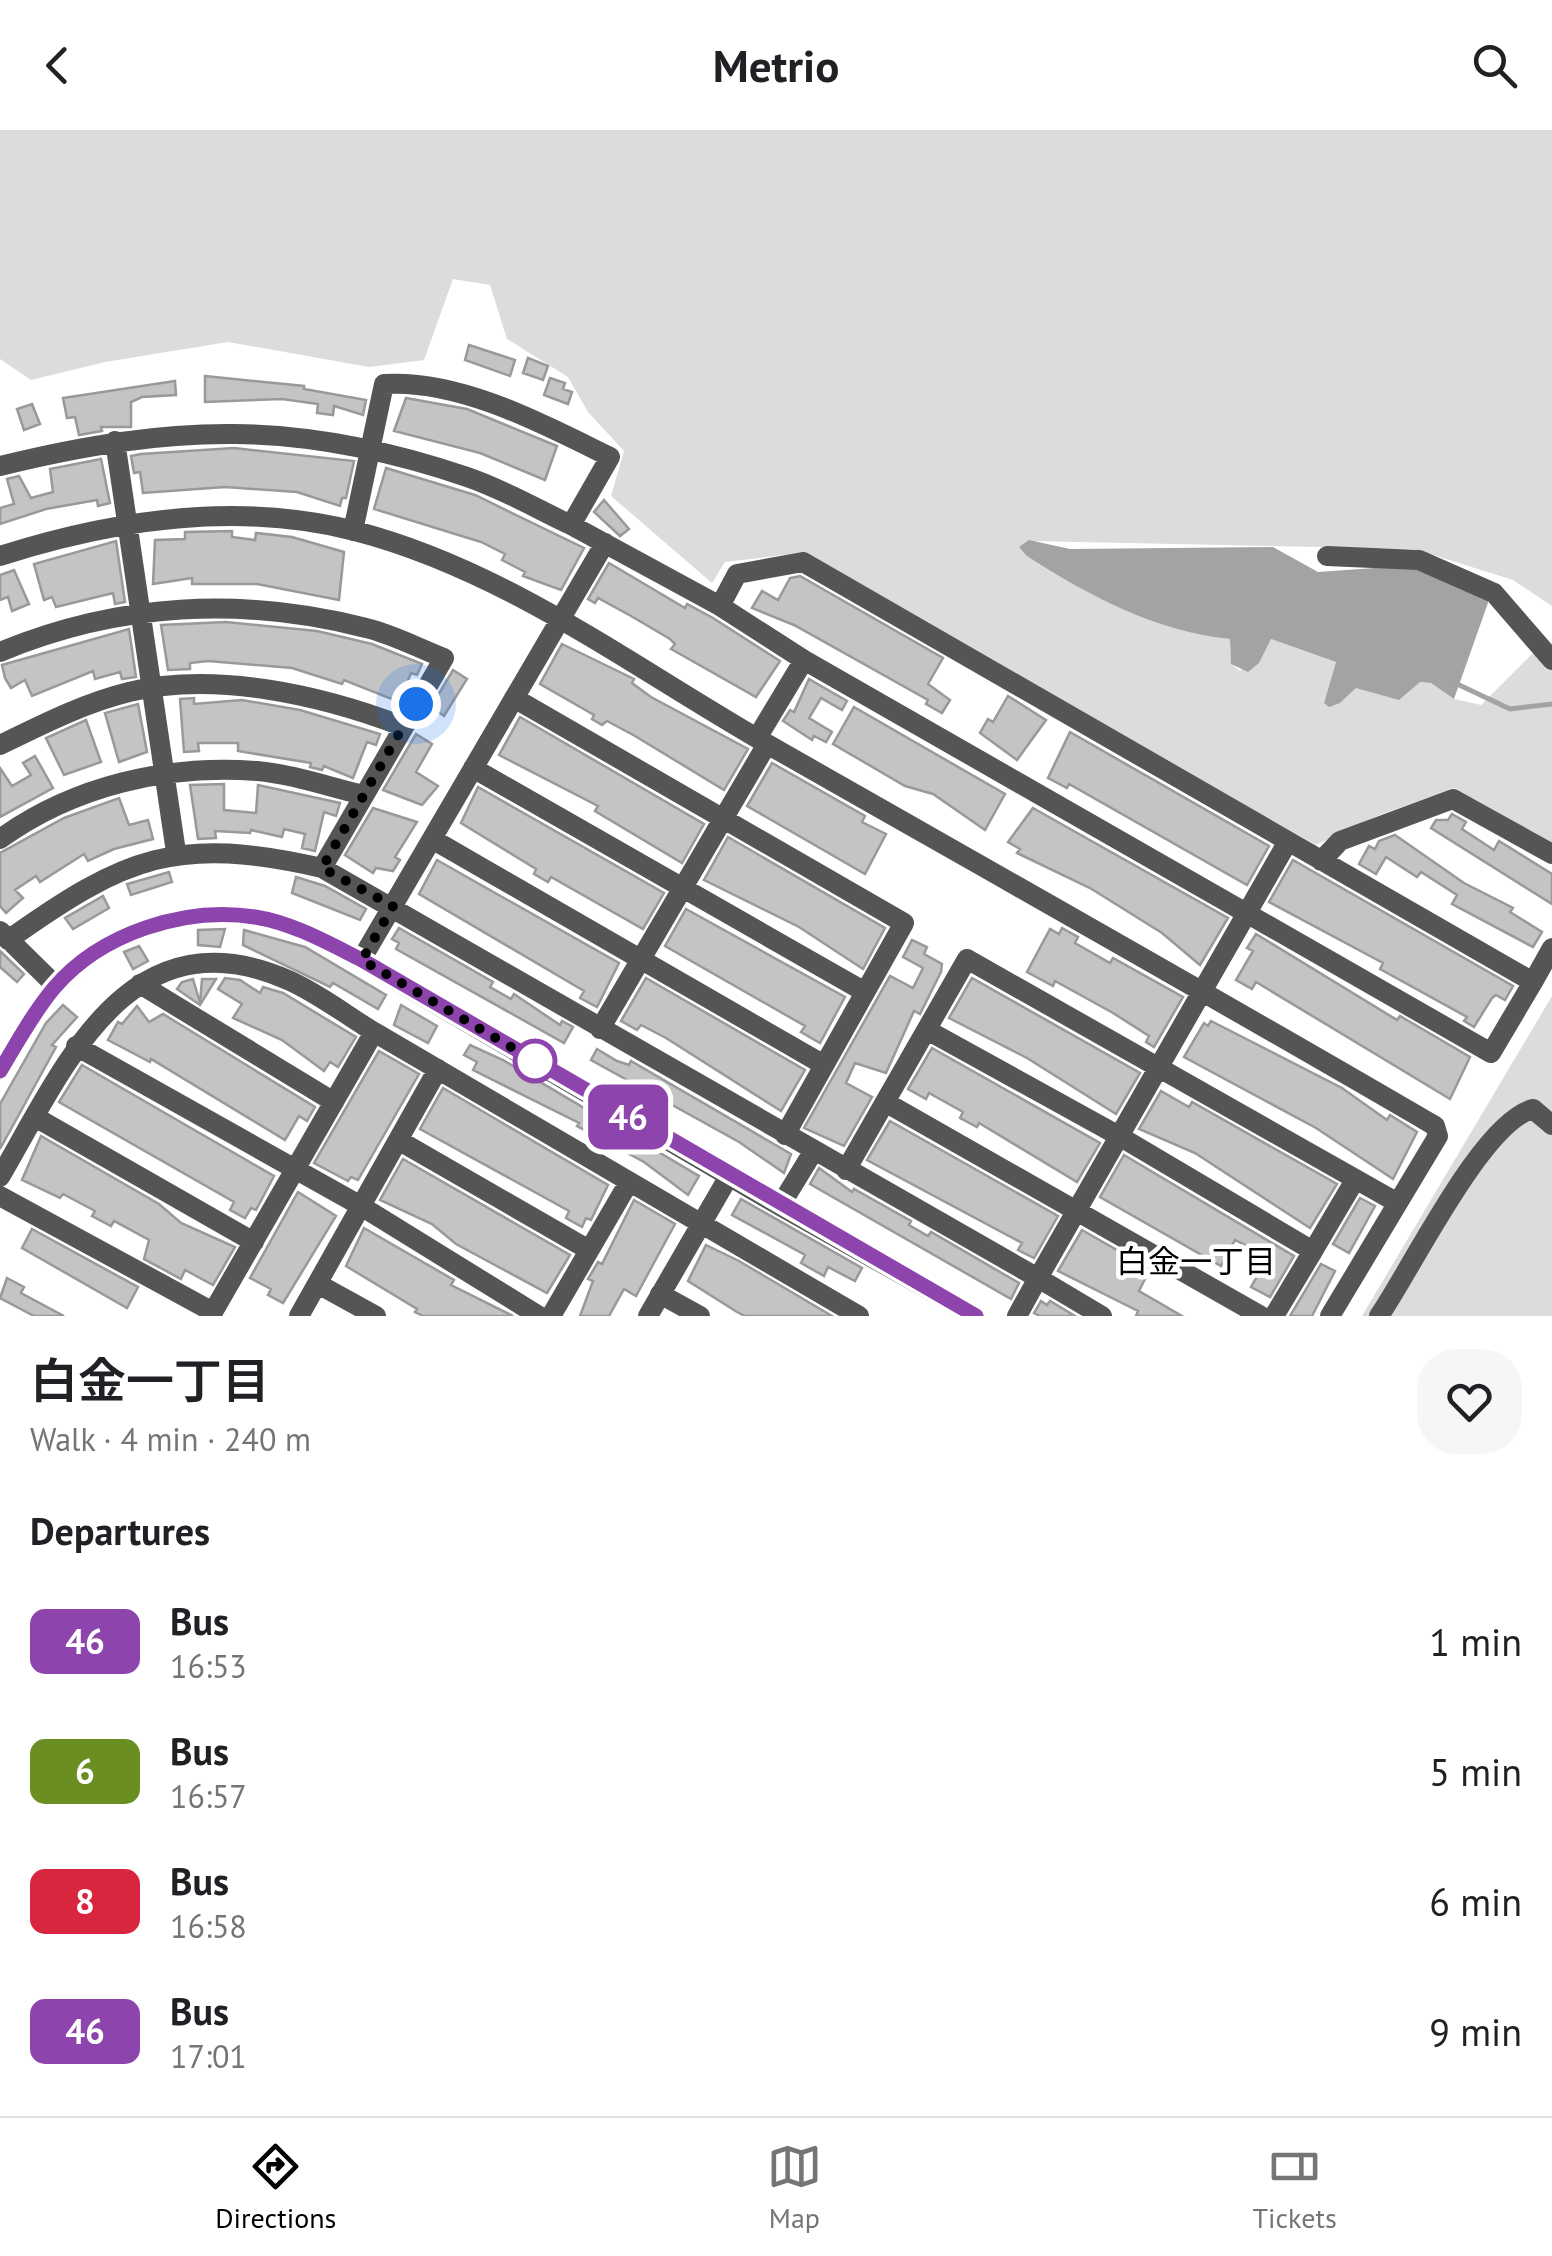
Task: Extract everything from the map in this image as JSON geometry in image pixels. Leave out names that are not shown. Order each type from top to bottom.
[{"type":"street","points":[[353,531],[384,384],[421,381],[547,426],[610,457],[571,525]]},
{"type":"street","points":[[0,466],[115,441],[257,432],[372,448],[471,478],[571,525],[720,606],[804,660],[1491,1054],[1552,948]]},
{"type":"street","points":[[115,441],[168,774],[176,852]]},
{"type":"street","points":[[0,556],[127,526],[226,516],[353,531],[478,576],[560,619],[762,741],[1435,1126],[1438,1136],[1330,1316]]},
{"type":"street","points":[[362,960],[605,543]]},
{"type":"street","points":[[1328,556],[1419,560],[1494,593],[1552,660]]},
{"type":"street","points":[[720,606],[736,574],[803,562],[1532,982]]},
{"type":"street","points":[[0,652],[87,620],[140,610],[306,616],[368,628],[444,658],[322,868]]},
{"type":"street","points":[[600,1030],[724,820],[804,660]]},
{"type":"street","points":[[0,745],[78,710],[153,688],[246,688],[298,694],[344,704],[402,726]]},
{"type":"street","points":[[514,698],[904,924],[785,1135]]},
{"type":"street","points":[[473,768],[865,992]]},
{"type":"street","points":[[0,839],[91,791],[168,774],[260,771],[363,795]]},
{"type":"street","points":[[1321,861],[1340,840],[1453,799],[1552,854]]},
{"type":"street","points":[[432,840],[824,1065]]},
{"type":"street","points":[[1017,1316],[1288,843]]},
{"type":"street","points":[[56,986],[4,935],[77,891],[176,852],[248,853],[322,868],[1102,1316]]},
{"type":"street","points":[[0,1071],[56,986],[113,943],[153,924],[202,916],[256,917],[310,934],[362,960],[728,1176],[976,1316]]},
{"type":"street","points":[[846,1170],[967,959],[1396,1202]]},
{"type":"street","points":[[0,1176],[76,1046],[101,1014],[140,984],[180,968],[216,965],[250,970],[288,980],[859,1316]]},
{"type":"street","points":[[140,984],[334,1102]]},
{"type":"street","points":[[927,1030],[1120,1136],[1313,1252]]},
{"type":"street","points":[[0,1196],[213,1312],[374,1032]]},
{"type":"street","points":[[76,1046],[296,1168],[540,1316]]},
{"type":"street","points":[[299,1316],[438,1069]]},
{"type":"street","points":[[885,1102],[1260,1316]]},
{"type":"street","points":[[1379,1316],[1458,1184],[1508,1124],[1520,1112],[1533,1108],[1552,1125]]},
{"type":"street","points":[[35,1117],[254,1242]]},
{"type":"street","points":[[398,1140],[590,1250]]},
{"type":"street","points":[[780,1206],[813,1152]]},
{"type":"street","points":[[648,1316],[728,1176]]},
{"type":"street","points":[[1274,1316],[1354,1180]]},
{"type":"street","points":[[551,1316],[629,1182]]},
{"type":"street","points":[[318,1284],[376,1316]]},
{"type":"street","points":[[660,1294],[700,1316]]},
{"type":"shaded area","points":[[0,130],[1552,130],[1552,606],[1513,580],[1414,549],[1029,541],[1040,564],[1069,579],[1171,627],[1230,639],[1231,664],[1240,671],[1271,639],[1336,662],[1324,703],[1340,703],[1356,688],[1420,682],[1431,683],[1454,699],[1481,705],[1533,653],[1552,670],[1552,843],[1454,788],[1377,816],[1316,845],[801,553],[725,562],[712,583],[611,496],[624,451],[588,412],[568,377],[507,339],[490,285],[453,279],[424,360],[369,367],[228,342],[105,362],[31,380],[0,359]]},
{"type":"shaded area","points":[[1029,540],[1070,549],[1273,547],[1318,572],[1417,565],[1489,600],[1454,699],[1431,683],[1420,682],[1399,700],[1356,688],[1340,703],[1329,707],[1324,703],[1336,662],[1271,639],[1259,663],[1248,672],[1231,664],[1230,639],[1176,629],[1098,598],[1027,556],[1019,547]]},
{"type":"shaded area","points":[[1552,996],[1552,1316],[1362,1316]]},
{"type":"building","points":[[469,345],[515,360],[510,376],[465,360]]},
{"type":"building","points":[[528,358],[548,366],[543,380],[523,373]]},
{"type":"building","points":[[205,376],[304,386],[366,400],[363,415],[334,406],[333,415],[317,413],[318,404],[282,399],[205,402]]},
{"type":"building","points":[[550,378],[565,383],[563,389],[572,392],[568,404],[544,395]]},
{"type":"building","points":[[175,381],[176,395],[142,397],[131,402],[131,427],[101,427],[102,431],[79,435],[75,417],[67,418],[63,398]]},
{"type":"building","points":[[406,398],[467,409],[557,446],[545,480],[480,453],[394,431]]},
{"type":"building","points":[[32,404],[40,424],[24,430],[17,409]]},
{"type":"building","points":[[234,448],[354,461],[346,498],[342,498],[340,506],[297,492],[225,487],[143,493],[140,472],[134,473],[131,456]]},
{"type":"building","points":[[101,459],[110,503],[98,506],[97,500],[46,509],[0,524],[0,508],[14,504],[7,479],[19,476],[31,498],[53,492],[50,469]]},
{"type":"building","points":[[386,468],[475,495],[584,548],[561,590],[523,576],[525,572],[502,560],[505,554],[481,542],[374,509]]},
{"type":"building","points":[[604,500],[629,529],[620,536],[594,512]]},
{"type":"building","points":[[232,531],[232,537],[255,540],[256,533],[292,537],[344,552],[339,600],[257,584],[192,584],[192,578],[153,584],[155,540],[185,539],[185,532]]},
{"type":"building","points":[[116,541],[125,602],[115,604],[113,593],[56,607],[52,597],[44,600],[34,564]]},
{"type":"building","points":[[609,563],[685,608],[687,604],[713,618],[780,661],[756,697],[671,649],[675,644],[670,639],[631,616],[598,598],[595,603],[588,599]]},
{"type":"building","points":[[14,570],[29,604],[12,611],[8,597],[0,600],[0,575]]},
{"type":"building","points":[[800,576],[943,658],[928,684],[950,700],[942,713],[926,704],[928,700],[794,625],[752,608],[762,591],[778,600],[790,578]]},
{"type":"building","points":[[226,622],[317,631],[372,644],[422,664],[417,675],[411,673],[399,702],[344,680],[342,684],[292,668],[208,661],[190,663],[190,669],[168,670],[161,625]]},
{"type":"building","points":[[129,629],[136,677],[122,679],[120,672],[95,679],[93,671],[32,696],[25,680],[11,688],[5,678],[2,665]]},
{"type":"building","points":[[562,644],[634,679],[632,683],[651,697],[748,749],[724,790],[607,721],[602,725],[592,719],[594,715],[540,684]]},
{"type":"building","points":[[453,670],[467,679],[444,716],[431,707]]},
{"type":"building","points":[[809,679],[847,701],[842,710],[821,698],[809,718],[832,732],[826,742],[814,736],[812,740],[783,721],[790,710],[794,712]]},
{"type":"building","points":[[1008,696],[1046,720],[1017,760],[980,733],[988,719],[993,722]]},
{"type":"building","points":[[194,698],[194,704],[242,700],[300,710],[380,734],[376,745],[367,742],[353,778],[324,766],[322,770],[310,767],[311,763],[238,751],[238,743],[198,743],[199,751],[184,752],[180,699]]},
{"type":"building","points":[[138,704],[147,752],[119,762],[105,713]]},
{"type":"building","points":[[854,707],[1005,794],[985,830],[933,794],[905,786],[833,744]]},
{"type":"building","points":[[520,717],[704,824],[682,863],[595,811],[598,806],[499,755]]},
{"type":"building","points":[[86,720],[101,762],[64,775],[46,738]]},
{"type":"building","points":[[1070,732],[1269,846],[1247,885],[1069,784],[1067,788],[1048,778]]},
{"type":"building","points":[[416,734],[432,744],[416,772],[438,786],[422,805],[383,790]]},
{"type":"building","points":[[35,756],[53,788],[0,817],[0,768],[12,786],[31,775],[23,763]]},
{"type":"building","points":[[772,763],[865,816],[862,822],[886,834],[865,874],[747,806]]},
{"type":"building","points":[[224,784],[224,810],[256,813],[258,785],[340,803],[336,816],[324,812],[315,851],[302,848],[305,834],[284,829],[282,837],[251,830],[215,831],[216,838],[198,839],[190,785]]},
{"type":"building","points":[[478,787],[664,893],[643,929],[551,877],[548,882],[534,874],[536,869],[461,823]]},
{"type":"building","points":[[119,798],[129,825],[148,820],[153,839],[114,849],[88,861],[84,854],[40,882],[36,876],[15,890],[23,898],[6,913],[0,906],[0,853],[64,818]]},
{"type":"building","points":[[373,808],[417,822],[395,857],[400,860],[393,871],[376,868],[373,873],[345,855]]},
{"type":"building","points":[[1033,808],[1228,918],[1200,965],[1162,933],[1090,888],[1017,853],[1020,849],[1008,842]]},
{"type":"building","points":[[1452,814],[1466,822],[1462,829],[1494,850],[1499,841],[1552,874],[1552,904],[1431,828],[1436,820],[1448,820]]},
{"type":"building","points":[[1395,835],[1464,883],[1513,908],[1510,912],[1542,932],[1533,947],[1452,904],[1457,895],[1421,872],[1417,877],[1386,857],[1376,874],[1359,864],[1369,846],[1375,849],[1379,841]]},
{"type":"building","points":[[728,837],[885,928],[863,969],[799,927],[704,880]]},
{"type":"building","points":[[437,860],[619,963],[597,1007],[580,998],[584,991],[419,894]]},
{"type":"building","points":[[1293,860],[1513,986],[1505,1000],[1496,995],[1492,998],[1474,1027],[1464,1021],[1467,1017],[1380,969],[1383,963],[1269,902]]},
{"type":"building","points":[[169,872],[172,882],[131,895],[127,884]]},
{"type":"building","points":[[296,877],[325,886],[366,909],[360,920],[292,893]]},
{"type":"building","points":[[103,896],[109,908],[73,929],[65,918]]},
{"type":"building","points":[[686,909],[845,997],[820,1043],[801,1032],[805,1026],[665,946]]},
{"type":"building","points":[[399,928],[493,982],[490,987],[511,999],[514,994],[560,1025],[562,1021],[573,1027],[564,1043],[396,949],[399,943],[392,939]]},
{"type":"building","points":[[1062,928],[1078,937],[1075,943],[1110,963],[1113,958],[1183,997],[1154,1047],[1146,1042],[1149,1036],[1113,1013],[1055,981],[1053,986],[1027,972],[1050,929],[1059,934]]},
{"type":"building","points":[[225,929],[220,947],[198,945],[198,930]]},
{"type":"building","points":[[244,930],[305,947],[386,995],[378,1009],[333,983],[330,987],[243,945]]},
{"type":"building","points":[[1256,934],[1397,1020],[1400,1016],[1470,1057],[1450,1099],[1256,982],[1252,989],[1236,980],[1253,951],[1247,948]]},
{"type":"building","points":[[912,940],[927,947],[924,954],[942,964],[941,972],[920,1014],[914,1011],[886,1073],[855,1063],[846,1083],[872,1097],[844,1146],[804,1128],[890,976],[913,988],[923,968],[903,957]]},
{"type":"building","points":[[139,946],[148,961],[133,969],[124,952]]},
{"type":"building","points":[[0,951],[24,974],[17,982],[0,967]]},
{"type":"building","points":[[225,978],[240,980],[260,993],[263,987],[283,993],[356,1037],[338,1067],[330,1062],[324,1071],[282,1040],[233,1018],[242,1004],[218,989]]},
{"type":"building","points":[[646,978],[805,1070],[781,1111],[666,1038],[641,1025],[637,1030],[621,1021]]},
{"type":"building","points":[[972,978],[1140,1073],[1116,1114],[1027,1058],[949,1018]]},
{"type":"building","points":[[193,979],[200,1003],[202,979],[216,979],[200,1005],[177,989],[182,982]]},
{"type":"building","points":[[63,1005],[77,1017],[52,1045],[56,1047],[0,1149],[0,1104],[46,1023]]},
{"type":"building","points":[[401,1005],[437,1026],[428,1043],[394,1025]]},
{"type":"building","points":[[137,1006],[149,1022],[163,1014],[315,1107],[307,1121],[299,1116],[285,1140],[151,1059],[150,1062],[108,1040],[118,1022],[122,1024]]},
{"type":"building","points":[[1211,1021],[1342,1088],[1387,1120],[1390,1115],[1417,1132],[1393,1179],[1316,1128],[1184,1057],[1204,1023],[1208,1026]]},
{"type":"building","points":[[470,1045],[503,1060],[699,1176],[688,1195],[644,1162],[577,1126],[579,1123],[473,1070],[477,1062],[464,1055]]},
{"type":"building","points":[[932,1048],[1100,1143],[1077,1182],[979,1123],[977,1127],[960,1118],[963,1112],[929,1093],[926,1099],[908,1089]]},
{"type":"building","points":[[597,1049],[617,1061],[629,1065],[631,1061],[791,1154],[784,1173],[739,1142],[591,1060]]},
{"type":"building","points":[[379,1051],[419,1074],[358,1180],[351,1177],[348,1181],[314,1163]]},
{"type":"building","points":[[82,1065],[274,1176],[256,1210],[251,1208],[245,1218],[230,1210],[234,1202],[59,1102]]},
{"type":"building","points":[[443,1088],[608,1185],[591,1220],[586,1218],[582,1227],[566,1218],[569,1211],[420,1129]]},
{"type":"building","points":[[1161,1091],[1189,1107],[1192,1102],[1337,1184],[1310,1228],[1195,1153],[1139,1129]]},
{"type":"building","points":[[890,1121],[1058,1216],[1034,1258],[1018,1250],[1022,1243],[867,1160]]},
{"type":"building","points":[[41,1136],[159,1204],[181,1223],[235,1247],[213,1285],[185,1270],[181,1279],[144,1259],[149,1240],[114,1221],[111,1226],[92,1216],[95,1211],[63,1194],[60,1198],[22,1180]]},
{"type":"building","points":[[1124,1155],[1294,1256],[1270,1297],[1251,1287],[1268,1257],[1235,1240],[1221,1266],[1100,1197]]},
{"type":"building","points":[[403,1159],[570,1255],[547,1293],[456,1244],[432,1224],[380,1200]]},
{"type":"building","points":[[819,1168],[852,1192],[854,1189],[911,1221],[909,1225],[928,1236],[931,1232],[1019,1283],[1011,1299],[810,1184]]},
{"type":"building","points":[[298,1192],[336,1216],[283,1303],[268,1295],[271,1289],[250,1278]]},
{"type":"building","points":[[1360,1198],[1375,1206],[1349,1253],[1333,1244]]},
{"type":"building","points":[[741,1199],[862,1268],[855,1281],[828,1267],[824,1276],[801,1263],[805,1255],[732,1215]]},
{"type":"building","points":[[634,1200],[675,1224],[636,1296],[624,1289],[609,1316],[580,1316],[593,1281],[588,1279],[598,1262],[602,1264]]},
{"type":"building","points":[[364,1228],[454,1280],[451,1285],[513,1316],[423,1316],[415,1312],[417,1309],[346,1266]]},
{"type":"building","points":[[32,1229],[138,1287],[127,1308],[22,1248]]},
{"type":"building","points":[[1082,1230],[1150,1269],[1139,1291],[1182,1316],[1136,1316],[1138,1311],[1058,1271]]},
{"type":"building","points":[[706,1245],[832,1316],[745,1316],[737,1312],[688,1281]]},
{"type":"building","points":[[1321,1264],[1335,1271],[1312,1316],[1290,1316]]},
{"type":"building","points":[[7,1278],[24,1287],[21,1293],[64,1316],[34,1316],[0,1298]]},
{"type":"building","points":[[1041,1301],[1047,1305],[1050,1301],[1075,1316],[1040,1316],[1034,1313]]},
{"type":"waterway","points":[[1455,683],[1510,709],[1552,704]]},
{"type":"bus line","name":"46","points":[[0,1071],[56,986],[113,943],[153,924],[202,916],[256,917],[310,934],[362,960],[780,1206],[976,1316]]},
{"type":"district","name":"白金一丁目","points":[[1196,1261]]},
{"type":"route","points":[[416,704],[322,868],[393,906],[362,960],[535,1061]]}]
